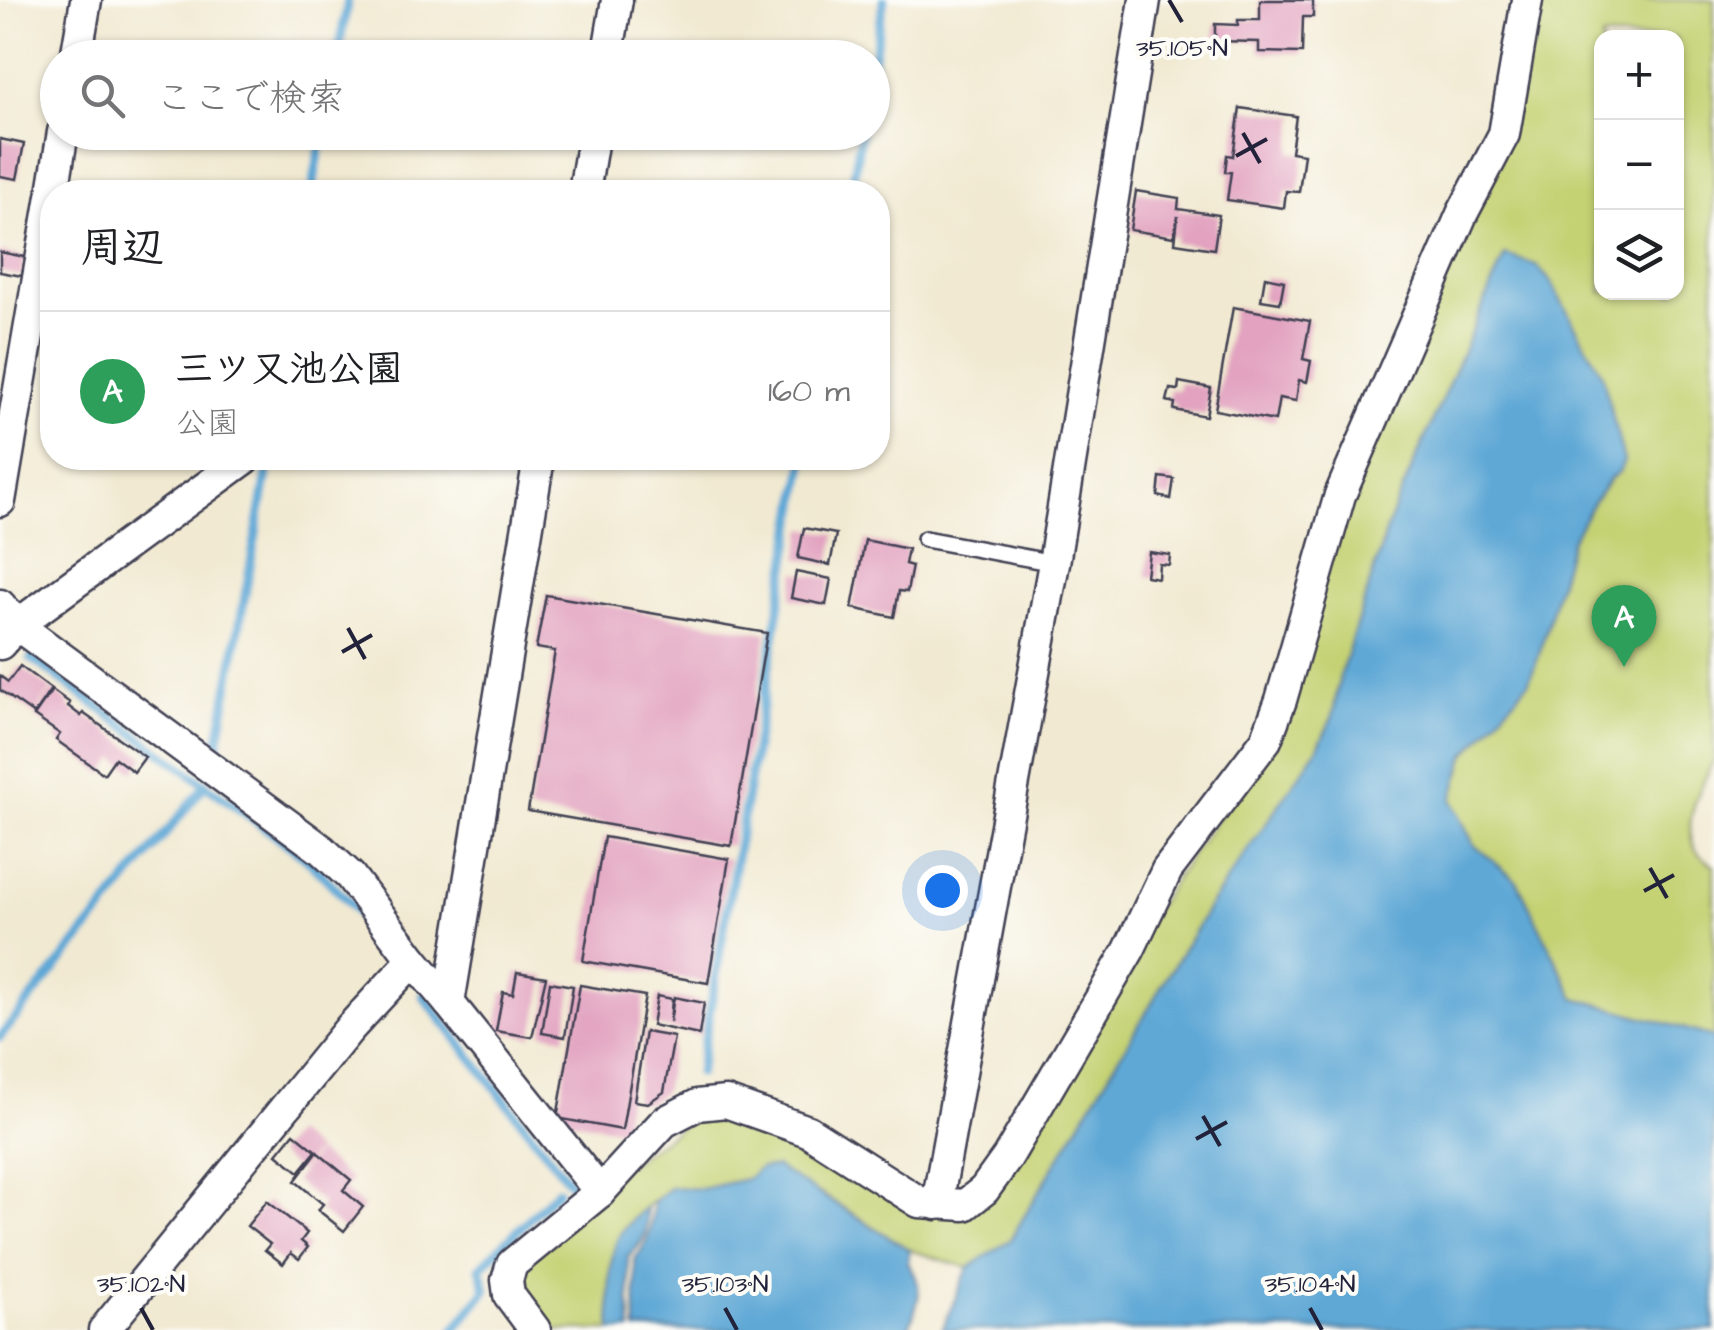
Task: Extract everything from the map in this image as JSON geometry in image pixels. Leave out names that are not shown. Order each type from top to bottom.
[{"type":"street","points":[[79,40],[86,0]]},
{"type":"street","points":[[610,40],[617,0]]},
{"type":"street","points":[[938,1204],[1054,563],[1145,0]]},
{"type":"street","points":[[535,1330],[509,1295],[506,1280],[512,1264],[600,1192],[664,1122],[696,1104],[726,1102],[808,1131],[919,1202],[965,1206],[984,1190],[1129,950],[1167,870],[1266,740],[1340,495],[1462,214],[1504,134],[1527,0]]},
{"type":"street","points":[[55,180],[61,150]]},
{"type":"street","points":[[586,180],[591,150]]},
{"type":"street","points":[[0,501],[40,269]]},
{"type":"street","points":[[229,470],[6,624],[322,850],[350,876],[600,1192]]},
{"type":"street","points":[[449,1002],[538,470]]},
{"type":"street","points":[[104,1330],[350,1028],[414,960]]},
{"type":"lane","points":[[925,540],[1054,563]]},
{"type":"green space","points":[[1538,0],[1714,0],[1714,760],[1696,801],[1690,830],[1700,855],[1714,865],[1714,1037],[1575,998],[1517,881],[1474,845],[1452,800],[1465,756],[1528,683],[1571,541],[1594,501],[1619,472],[1602,374],[1550,281],[1536,265],[1505,255],[1392,514],[1340,676],[1332,718],[1316,751],[1210,905],[1010,1241],[968,1268],[910,1250],[820,1193],[746,1179],[701,1189],[671,1187],[643,1209],[620,1236],[612,1257],[612,1330],[546,1330],[513,1291],[510,1261],[576,1200],[690,1121],[713,1115],[736,1116],[961,1215],[1178,874],[1270,745],[1348,497],[1470,219]]},
{"type":"water","points":[[1505,255],[1536,265],[1550,281],[1602,374],[1624,461],[1571,541],[1528,683],[1465,756],[1452,800],[1474,845],[1517,881],[1575,998],[1714,1037],[1714,1330],[942,1330],[968,1268],[1010,1240],[1210,905],[1316,751],[1332,718],[1340,676],[1392,514]]},
{"type":"water","points":[[776,1167],[910,1250],[908,1263],[919,1288],[908,1330],[636,1330],[635,1259],[649,1232],[653,1202],[671,1187],[702,1189],[746,1179],[760,1168]]},
{"type":"water","points":[[646,1206],[645,1235],[628,1257],[631,1330],[612,1330],[610,1282],[615,1245]]},
{"type":"building","points":[[1260,0],[1313,0],[1313,17],[1303,17],[1302,53],[1259,52],[1259,42],[1215,41],[1215,24],[1238,25],[1238,20],[1260,20]]},
{"type":"building","points":[[1240,108],[1296,116],[1291,152],[1304,154],[1299,192],[1286,191],[1284,208],[1227,200],[1231,172],[1225,172],[1227,155],[1233,156]]},
{"type":"building","points":[[0,139],[24,144],[17,179],[0,176]]},
{"type":"building","points":[[1136,191],[1179,198],[1178,209],[1219,215],[1214,249],[1175,243],[1178,216],[1174,237],[1130,230]]},
{"type":"building","points":[[0,252],[25,257],[22,276],[0,272]]},
{"type":"building","points":[[1265,277],[1284,281],[1280,303],[1261,300]]},
{"type":"building","points":[[1233,307],[1310,321],[1303,359],[1311,361],[1307,382],[1299,380],[1296,401],[1279,398],[1275,421],[1215,410]]},
{"type":"building","points":[[1179,382],[1211,388],[1206,416],[1174,410],[1175,403],[1167,401],[1170,389],[1178,390]]},
{"type":"building","points":[[1160,477],[1174,479],[1171,499],[1158,496]]},
{"type":"building","points":[[804,528],[836,534],[830,565],[798,558]]},
{"type":"building","points":[[865,540],[908,549],[905,564],[912,566],[907,592],[899,591],[894,617],[852,608]]},
{"type":"building","points":[[1149,552],[1170,555],[1169,565],[1159,564],[1158,578],[1146,576]]},
{"type":"building","points":[[796,572],[831,579],[826,605],[791,598]]},
{"type":"building","points":[[546,595],[767,633],[731,846],[528,811],[555,651],[536,648]]},
{"type":"building","points":[[20,666],[51,689],[34,714],[0,690],[0,676],[8,682]]},
{"type":"building","points":[[52,690],[81,716],[83,713],[145,757],[134,772],[115,758],[104,774],[56,740],[60,734],[34,716]]},
{"type":"building","points":[[604,837],[729,859],[708,983],[583,961]]},
{"type":"building","points":[[517,972],[546,977],[532,1037],[496,1031],[503,992],[513,994]]},
{"type":"building","points":[[550,982],[573,986],[565,1037],[542,1033]]},
{"type":"building","points":[[580,985],[645,996],[622,1130],[557,1118]]},
{"type":"building","points":[[657,996],[672,999],[670,1022],[674,997],[704,1003],[699,1035],[652,1025]]},
{"type":"building","points":[[645,1032],[674,1037],[664,1092],[648,1103],[634,1101]]},
{"type":"building","points":[[294,1133],[316,1151],[299,1172],[277,1154]]},
{"type":"building","points":[[317,1152],[351,1180],[343,1190],[363,1207],[344,1231],[318,1210],[323,1204],[295,1181]]},
{"type":"building","points":[[267,1201],[307,1233],[301,1241],[308,1247],[299,1259],[291,1253],[283,1264],[265,1250],[270,1244],[247,1226]]},
{"type":"waterway","points":[[340,40],[348,0]]},
{"type":"waterway","points":[[877,40],[884,0]]},
{"type":"waterway","points":[[314,180],[320,150]]},
{"type":"waterway","points":[[853,180],[858,150]]},
{"type":"waterway","points":[[699,1073],[803,470]]},
{"type":"waterway","points":[[216,755],[267,474]]},
{"type":"waterway","points":[[31,658],[305,857],[350,903],[394,959]]},
{"type":"waterway","points":[[0,1037],[206,784]]},
{"type":"waterway","points":[[423,996],[577,1192]]},
{"type":"waterway","points":[[454,1330],[486,1290],[480,1268],[558,1190]]},
{"type":"place","name":"三ツ又池公園","points":[[1624,667]]}]
